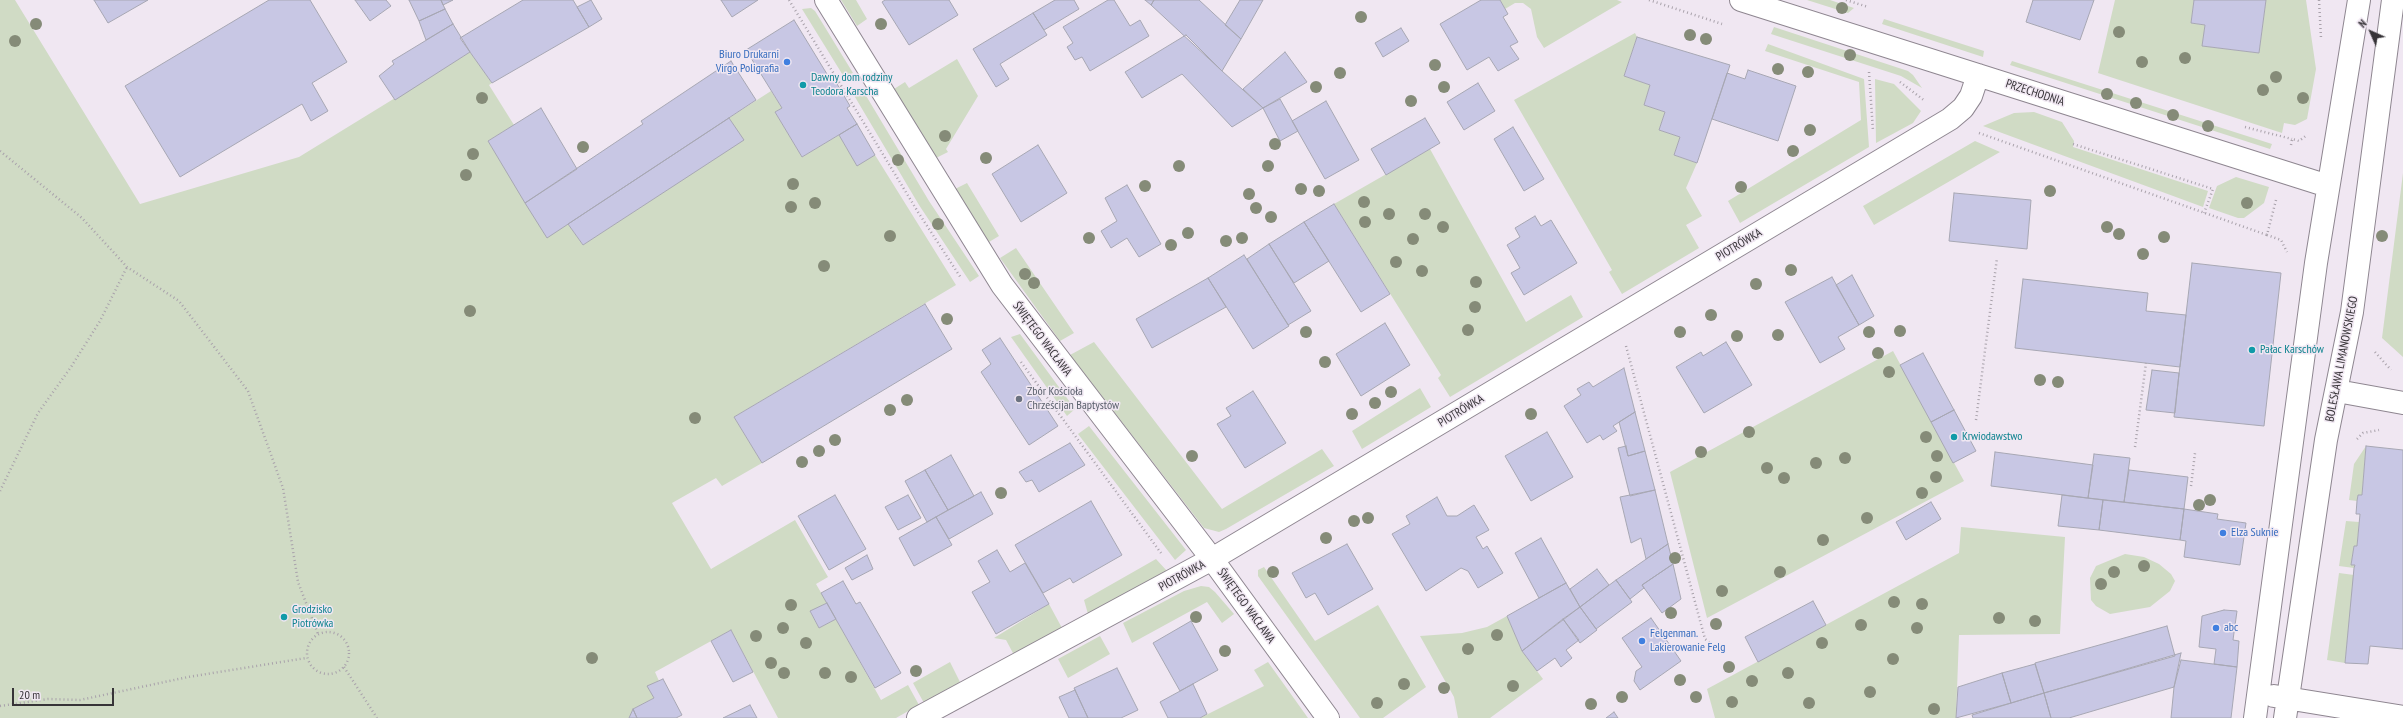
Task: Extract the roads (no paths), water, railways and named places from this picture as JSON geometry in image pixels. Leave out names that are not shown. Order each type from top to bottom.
[{"type":"street","name":"ŚWIĘTEGO WACŁAWA","points":[[826,0],[1002,285],[1212,559],[1328,718]]},
{"type":"street","name":"PRZECHODNIA","points":[[1741,0],[2328,186]]},
{"type":"street","points":[[2255,718],[2313,283],[2359,0]]},
{"type":"street","name":"BOLESŁAWA LIMANOWSKIEGO","points":[[2286,708],[2326,440],[2337,391],[2354,298],[2393,0]]},
{"type":"street","name":"PIOTRÓWKA","points":[[918,718],[1212,559],[1950,119],[1967,102],[1978,75]]},
{"type":"street","points":[[2337,391],[2403,403]]},
{"type":"street","points":[[2258,694],[2286,708],[2403,717]]},
{"type":"place","name":"Biuro Drukarni Virgo Poligrafia","points":[[787,62]]},
{"type":"place","name":"Dawny dom rodziny Teodora Karscha","points":[[803,85]]},
{"type":"place","name":"Pałac Karschów","points":[[2252,350]]},
{"type":"place","name":"Zbór Kościoła Chrześcijan Baptystów","points":[[1019,399]]},
{"type":"place","name":"Krwiodawstwo","points":[[1954,437]]},
{"type":"place","name":"Elza Suknie","points":[[2223,533]]},
{"type":"place","name":"Grodzisko Piotrówka","points":[[284,617]]},
{"type":"place","name":"abc","points":[[2216,628]]},
{"type":"place","name":"Felgenman. Lakierowanie Felg","points":[[1642,641]]}]
